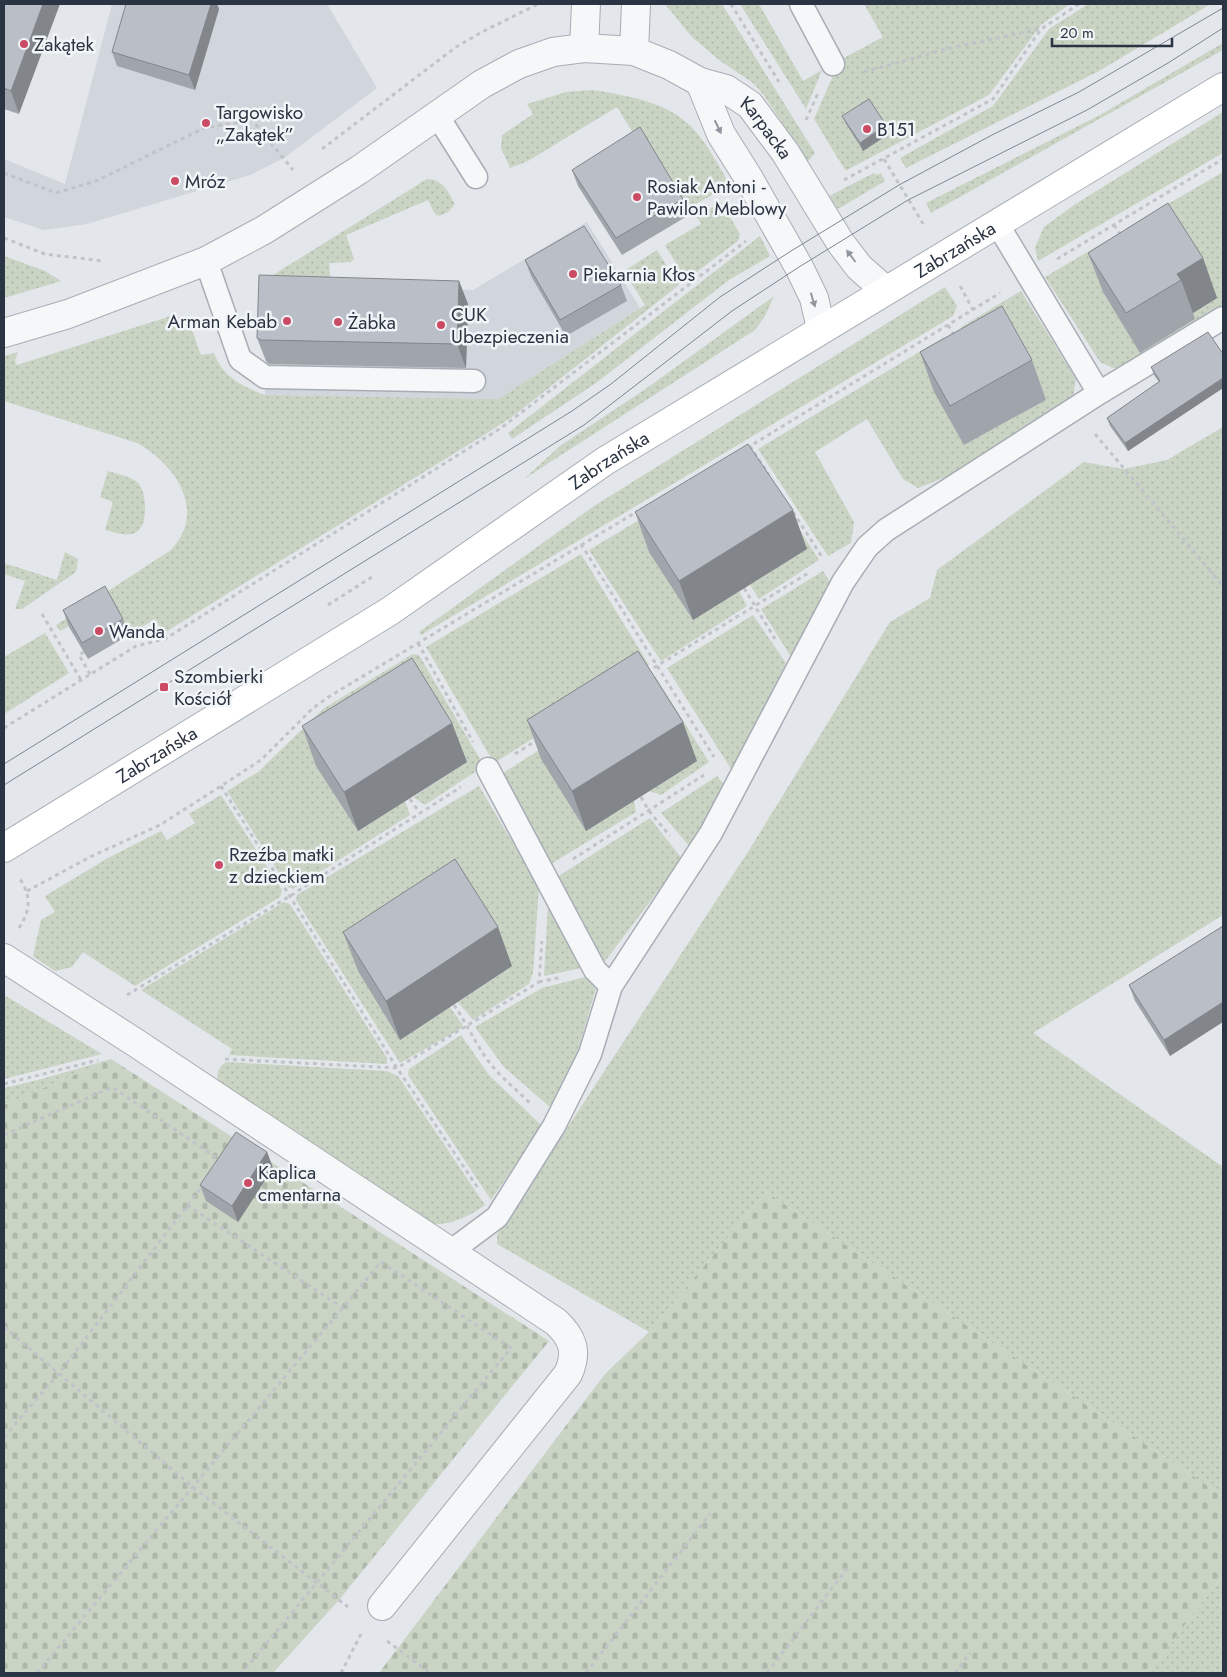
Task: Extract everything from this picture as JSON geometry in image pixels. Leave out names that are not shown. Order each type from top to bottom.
[{"type":"main road","name":"Zabrzańska","points":[[4,848],[390,611],[567,486],[885,290],[998,225],[1223,87]]},
{"type":"street","points":[[584,48],[586,4]]},
{"type":"street","points":[[634,52],[636,4]]},
{"type":"street","name":"Karpacka","points":[[4,333],[86,308],[206,262],[264,230],[359,170],[482,84],[519,64],[553,52],[584,48],[634,52],[669,65],[700,82],[726,89],[750,105],[785,152],[840,242],[859,268],[885,290]]},
{"type":"street","name":"Karpacka","points":[[700,82],[721,134],[791,251],[814,298],[821,329]]},
{"type":"street","points":[[4,958],[556,1322],[567,1332],[572,1342],[573,1363],[568,1374],[375,1615]]},
{"type":"lane","points":[[800,4],[833,64]]},
{"type":"lane","points":[[437,115],[476,176]]},
{"type":"lane","points":[[998,225],[1099,392]]},
{"type":"lane","points":[[206,262],[240,359],[265,377],[474,381]]},
{"type":"lane","points":[[450,1252],[497,1216],[554,1126],[590,1054],[611,986],[711,833],[797,674],[843,582],[867,547],[886,530],[1099,392],[1223,318]]},
{"type":"lane","points":[[488,769],[595,970],[611,986]]},
{"type":"path","points":[[316,153],[456,47],[538,4]]},
{"type":"path","points":[[861,73],[946,50],[1041,29],[1079,4]]},
{"type":"path","points":[[841,182],[993,99],[1041,29]]},
{"type":"path","points":[[4,172],[56,193],[96,180],[204,128],[252,120],[293,170],[301,165]]},
{"type":"path","points":[[742,451],[1223,159]]},
{"type":"path","points":[[4,728],[136,646],[165,639],[501,428],[750,238],[740,220],[765,205]]},
{"type":"path","points":[[1114,225],[1124,239]]},
{"type":"path","points":[[4,238],[45,254],[113,262]]},
{"type":"path","points":[[948,325],[957,340]]},
{"type":"path","points":[[1076,407],[1100,441],[1223,586]]},
{"type":"path","points":[[750,446],[772,479]]},
{"type":"path","points":[[788,504],[825,562],[843,582]]},
{"type":"path","points":[[27,891],[92,856],[160,825],[261,760],[312,708],[640,510]]},
{"type":"path","points":[[581,544],[735,789]]},
{"type":"path","points":[[744,588],[797,674]]},
{"type":"path","points":[[42,614],[81,680]]},
{"type":"path","points":[[418,643],[488,769]]},
{"type":"path","points":[[84,652],[79,655],[90,674]]},
{"type":"path","points":[[546,876],[719,765]]},
{"type":"path","points":[[221,786],[397,1068],[497,1216]]},
{"type":"path","points":[[641,796],[649,811],[691,862]]},
{"type":"path","points":[[410,798],[420,813]]},
{"type":"path","points":[[18,875],[27,891],[29,904],[18,929]]},
{"type":"path","points":[[171,1067],[186,1059],[230,1059],[397,1068],[469,1027],[539,982],[542,934]]},
{"type":"path","points":[[454,1004],[469,1027],[472,1037],[493,1067],[554,1126]]},
{"type":"path","points":[[4,1084],[100,1059]]},
{"type":"path","points":[[4,1135],[112,1088],[221,1161],[216,1168]]},
{"type":"path","points":[[4,1437],[60,1372],[204,1183]]},
{"type":"path","points":[[187,1205],[343,1308]]},
{"type":"path","points":[[37,1673],[382,1262],[511,1348],[242,1673]]},
{"type":"path","points":[[4,1327],[60,1372],[194,1488],[316,1583],[375,1615],[396,1649],[430,1673]]},
{"type":"path","points":[[586,1673],[710,1514]]},
{"type":"path","points":[[767,1673],[849,1566]]},
{"type":"path","points":[[342,1673],[357,1640],[375,1615]]},
{"type":"path","points":[[955,1673],[970,1653]]},
{"type":"shaded area","name":"Targowisko „Zakątek”","points":[[112,4],[327,4],[377,88],[284,158],[250,175],[87,224],[44,230],[4,217],[4,159],[65,184]]},
{"type":"shaded area","points":[[587,222],[640,308],[498,399],[265,395],[268,286],[473,290]]},
{"type":"green space","points":[[665,4],[722,4],[815,153],[808,161],[763,94],[753,83],[719,60],[691,36]]},
{"type":"green space","points":[[740,4],[759,4],[803,81],[822,70],[806,109]]},
{"type":"green space","points":[[864,4],[1070,4],[1041,25],[989,95],[845,170],[814,119],[840,60],[883,37]]},
{"type":"green space","points":[[1088,4],[1211,4],[1099,71],[906,168],[900,158],[993,106],[1049,29]]},
{"type":"green space","points":[[1223,43],[1223,50],[931,213],[926,203],[1100,115]]},
{"type":"green space","points":[[593,90],[649,102],[663,107],[687,122],[702,139],[730,185],[685,210],[617,107],[528,161],[510,168],[501,148],[502,135],[533,114],[527,104],[566,92]]},
{"type":"green space","points":[[1223,112],[1223,153],[1038,261],[1035,247],[1044,227],[1074,205]]},
{"type":"green space","points":[[1223,172],[1223,312],[1127,370],[1113,368],[1100,362],[1045,277],[1116,235],[1137,271],[1103,292],[1138,348],[1147,265],[1125,229]]},
{"type":"green space","points":[[874,173],[876,175],[881,173],[885,181],[838,209],[829,196]]},
{"type":"green space","points":[[427,179],[437,181],[447,191],[455,204],[448,212],[439,216],[435,214],[428,200],[346,235],[354,259],[351,262],[329,263],[331,287],[265,280]]},
{"type":"green space","points":[[721,202],[740,234],[738,241],[686,280],[665,245],[701,224],[697,217]]},
{"type":"green space","points":[[760,236],[770,256],[729,280],[596,383],[512,439],[508,433]]},
{"type":"green space","points":[[657,250],[679,285],[512,417],[484,435],[164,633],[155,619],[129,635],[110,603],[60,631],[56,625],[171,550],[182,535],[187,520],[187,505],[182,490],[164,463],[137,443],[4,401],[4,356],[18,352],[15,361],[17,365],[171,316],[178,317],[188,324],[201,355],[214,353],[222,368],[234,380],[265,395],[498,399],[645,305],[624,271]]},
{"type":"green space","points":[[4,256],[45,271],[61,281],[4,298]]},
{"type":"green space","points":[[945,287],[957,306],[953,316],[421,635],[419,632],[594,506]]},
{"type":"green space","points":[[1021,291],[1076,379],[1072,403],[984,462],[918,488],[903,479],[867,419],[815,452],[854,522],[851,543],[828,556],[758,449],[944,337],[967,374],[964,445],[1046,400],[983,364],[961,327]]},
{"type":"green space","points":[[774,296],[765,316],[755,330],[524,479],[560,446],[647,388]]},
{"type":"green space","points":[[1223,427],[1223,915],[1033,1033],[1223,1167],[1223,1496],[766,1192],[649,1332],[497,1244],[497,1235],[746,855],[890,622],[930,598],[937,570],[1084,462],[1124,469],[1167,460]]},
{"type":"green space","points":[[751,453],[819,560],[759,599],[750,585],[739,592],[747,606],[661,661],[589,550]]},
{"type":"green space","points":[[108,471],[131,478],[137,482],[143,492],[144,520],[142,526],[135,533],[122,534],[105,530],[113,502],[100,497]]},
{"type":"green space","points":[[65,552],[78,559],[76,572],[22,609],[15,609],[25,581],[4,574],[4,563],[57,580]]},
{"type":"green space","points":[[581,554],[649,665],[494,763],[426,647]]},
{"type":"green space","points":[[823,571],[830,582],[791,657],[761,609]]},
{"type":"green space","points":[[753,615],[786,663],[733,772],[667,668]]},
{"type":"green space","points":[[45,633],[69,673],[4,714],[4,657]]},
{"type":"green space","points":[[413,654],[419,655],[484,766],[425,805],[413,797],[467,762],[405,801],[410,815],[293,889],[288,887],[227,791],[258,772],[323,709]]},
{"type":"green space","points":[[655,676],[709,762],[661,795],[649,791],[634,801],[636,812],[551,864],[500,775]]},
{"type":"green space","points":[[717,776],[725,786],[690,847],[661,813]]},
{"type":"green space","points":[[479,786],[539,887],[533,973],[529,984],[473,1020],[458,1002],[450,1007],[462,1024],[462,1028],[400,1063],[296,900],[297,895]]},
{"type":"green space","points":[[221,795],[282,890],[280,897],[135,986],[83,952],[72,967],[55,971],[33,956],[41,920],[55,912],[45,896],[108,858],[161,831],[167,840],[195,823],[189,814]]},
{"type":"green space","points":[[650,818],[682,859],[603,964],[557,877]]},
{"type":"green space","points":[[284,902],[290,904],[387,1058],[387,1064],[229,1055],[232,1049],[141,990]]},
{"type":"green space","points":[[548,905],[586,967],[544,976]]},
{"type":"green space","points":[[589,976],[597,985],[573,1067],[551,1108],[503,1066],[475,1027],[542,988]]},
{"type":"green space","points":[[4,995],[102,1054],[4,1079]]},
{"type":"green space","points":[[461,1035],[489,1075],[542,1126],[491,1200],[408,1075],[409,1069]]},
{"type":"green space","points":[[111,1059],[4,1105],[4,1088]]},
{"type":"green space","points":[[111,1059],[549,1341],[339,1600],[273,1673],[4,1673],[4,1105]]},
{"type":"green space","points":[[227,1062],[387,1071],[398,1076],[485,1205],[473,1213],[452,1222],[430,1224],[220,1083],[218,1071]]},
{"type":"green space","points":[[766,1192],[1223,1496],[1223,1575],[1148,1673],[379,1673],[605,1374],[649,1332]]},
{"type":"green space","points":[[1223,1575],[1223,1673],[1148,1673]]},
{"type":"building","points":[[4,4],[43,4],[11,91],[4,88]]},
{"type":"building","points":[[126,4],[211,4],[189,75],[112,52]]},
{"type":"building","name":"B151","points":[[869,99],[886,125],[860,143],[842,116]]},
{"type":"building","points":[[640,127],[683,199],[616,238],[572,170]]},
{"type":"building","points":[[1168,203],[1203,258],[1177,274],[1181,280],[1126,313],[1088,253]]},
{"type":"building","points":[[584,226],[621,285],[560,320],[525,260]]},
{"type":"building","points":[[259,275],[459,281],[457,344],[261,340],[257,338]]},
{"type":"building","points":[[1002,306],[1032,360],[950,406],[920,352]]},
{"type":"building","points":[[1208,332],[1223,354],[1223,378],[1125,443],[1107,418],[1160,381],[1151,367]]},
{"type":"building","points":[[748,444],[793,510],[679,581],[635,512]]},
{"type":"building","points":[[105,586],[123,619],[82,643],[63,610]]},
{"type":"building","points":[[638,651],[683,722],[572,791],[527,720]]},
{"type":"building","points":[[412,658],[452,723],[344,792],[302,726]]},
{"type":"building","points":[[455,859],[498,927],[386,1001],[343,932]]},
{"type":"building","points":[[1223,926],[1223,1002],[1164,1040],[1129,985]]},
{"type":"building","points":[[236,1132],[267,1152],[232,1206],[200,1185]]},
{"type":"tram line","points":[[4,764],[572,411],[611,384],[720,297],[791,251],[899,185],[992,135],[1079,92],[1223,8]]},
{"type":"tram line","points":[[4,785],[584,425],[732,311],[799,267],[908,200],[1087,110],[1168,63],[1223,28]]},
{"type":"place","name":"Zakątek","points":[[24,44]]},
{"type":"place","name":"Targowisko „Zakątek”","points":[[206,123]]},
{"type":"place","name":"B151","points":[[867,129]]},
{"type":"place","name":"Mróz","points":[[175,181]]},
{"type":"place","name":"Rosiak Antoni - Pawilon Meblowy","points":[[637,197]]},
{"type":"place","name":"Piekarnia Kłos","points":[[573,274]]},
{"type":"place","name":"Arman Kebab","points":[[287,321]]},
{"type":"place","name":"Żabka","points":[[338,322]]},
{"type":"place","name":"CUK Ubezpieczenia","points":[[441,325]]},
{"type":"place","name":"Wanda","points":[[99,631]]},
{"type":"place","name":"Szombierki Kościół","points":[[164,687]]},
{"type":"place","name":"Rzeźba matki z dzieckiem","points":[[219,865]]},
{"type":"place","name":"Kaplica cmentarna","points":[[248,1183]]}]
